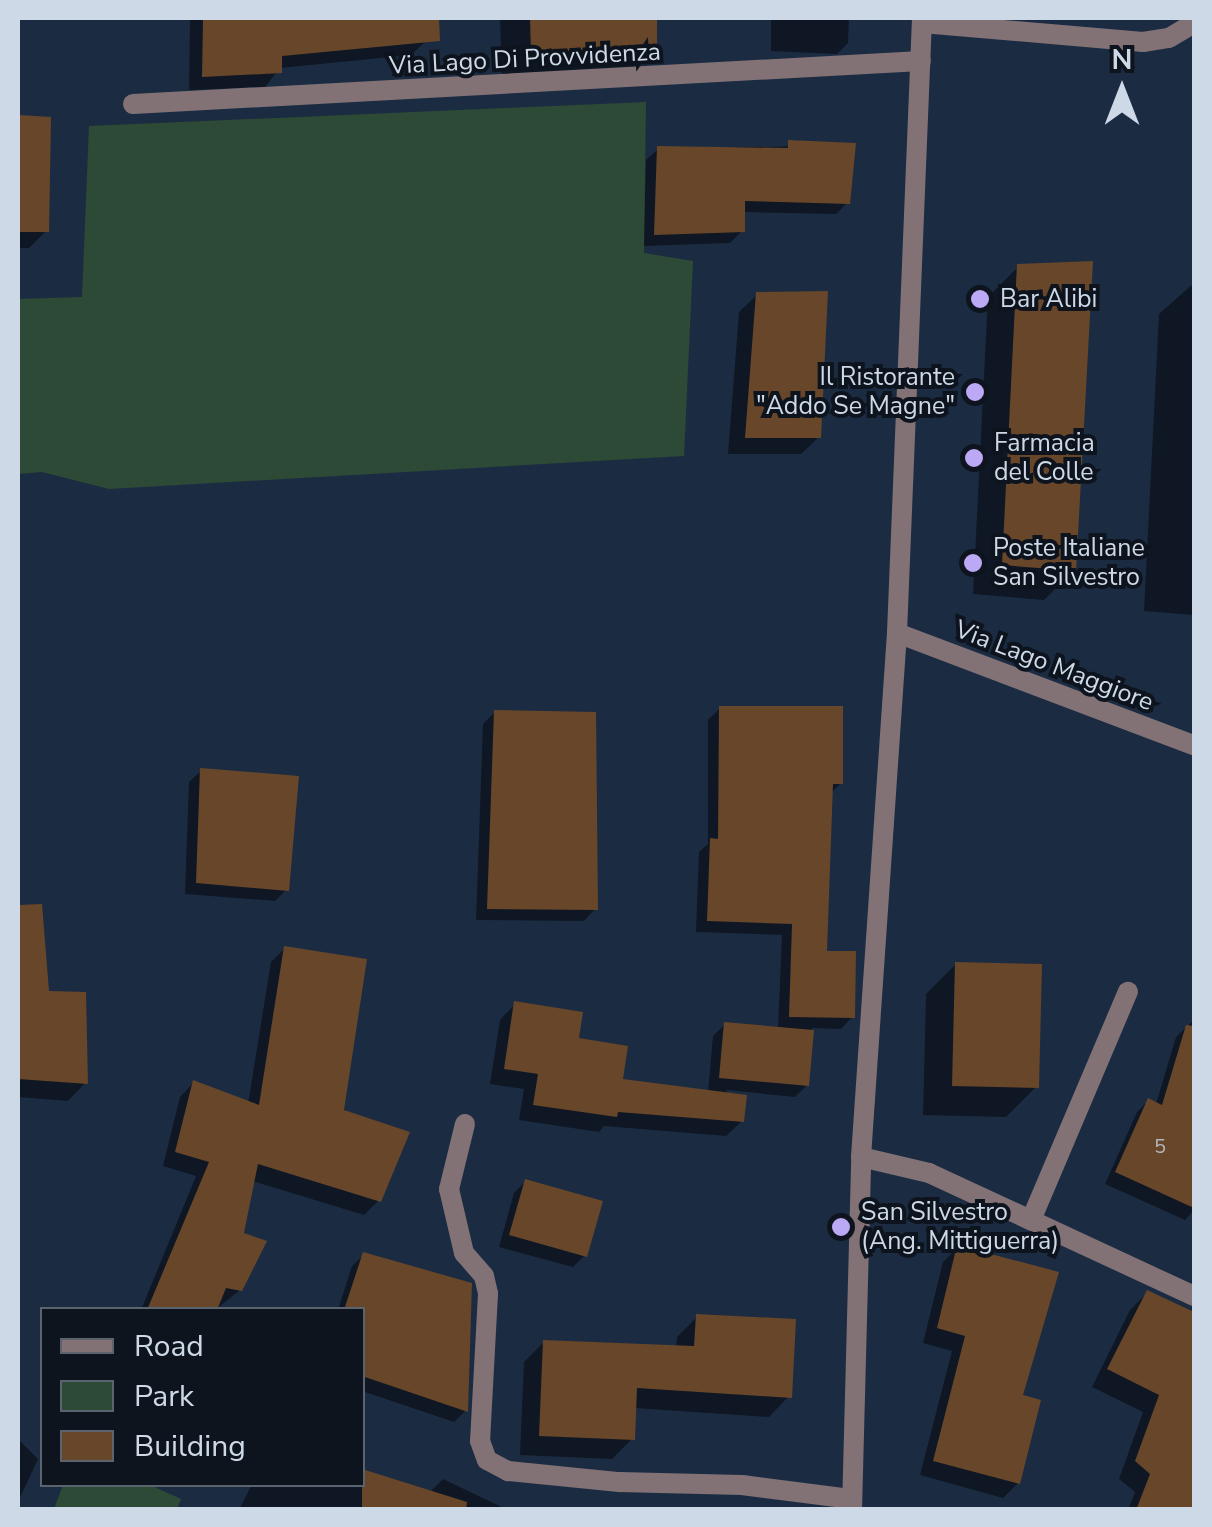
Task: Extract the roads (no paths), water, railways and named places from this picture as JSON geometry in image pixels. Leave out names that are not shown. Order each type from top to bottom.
[{"type":"street","points":[[466,1124],[449,1189],[464,1254],[484,1276],[488,1294],[480,1442],[487,1460],[526,1473],[742,1484],[852,1504],[861,1157],[897,633],[922,20],[1143,42],[1169,38],[1194,23]]},
{"type":"street","name":"Via Lago Di Provvidenza","points":[[132,104],[921,61]]},
{"type":"street","name":"Via Lago Maggiore","points":[[897,633],[1194,746]]},
{"type":"street","points":[[1030,1220],[1128,992]]},
{"type":"street","points":[[861,1157],[929,1172],[1194,1296]]},
{"type":"place","name":"Bar Alibi","points":[[980,299]]},
{"type":"place","name":"Il Ristorante \"Addo Se Magne\"","points":[[975,392]]},
{"type":"place","name":"Farmacia del Colle","points":[[974,458]]},
{"type":"place","name":"Poste Italiane San Silvestro","points":[[973,563]]},
{"type":"place","name":"San Silvestro (Ang. Mittiguerra)","points":[[841,1227]]}]
